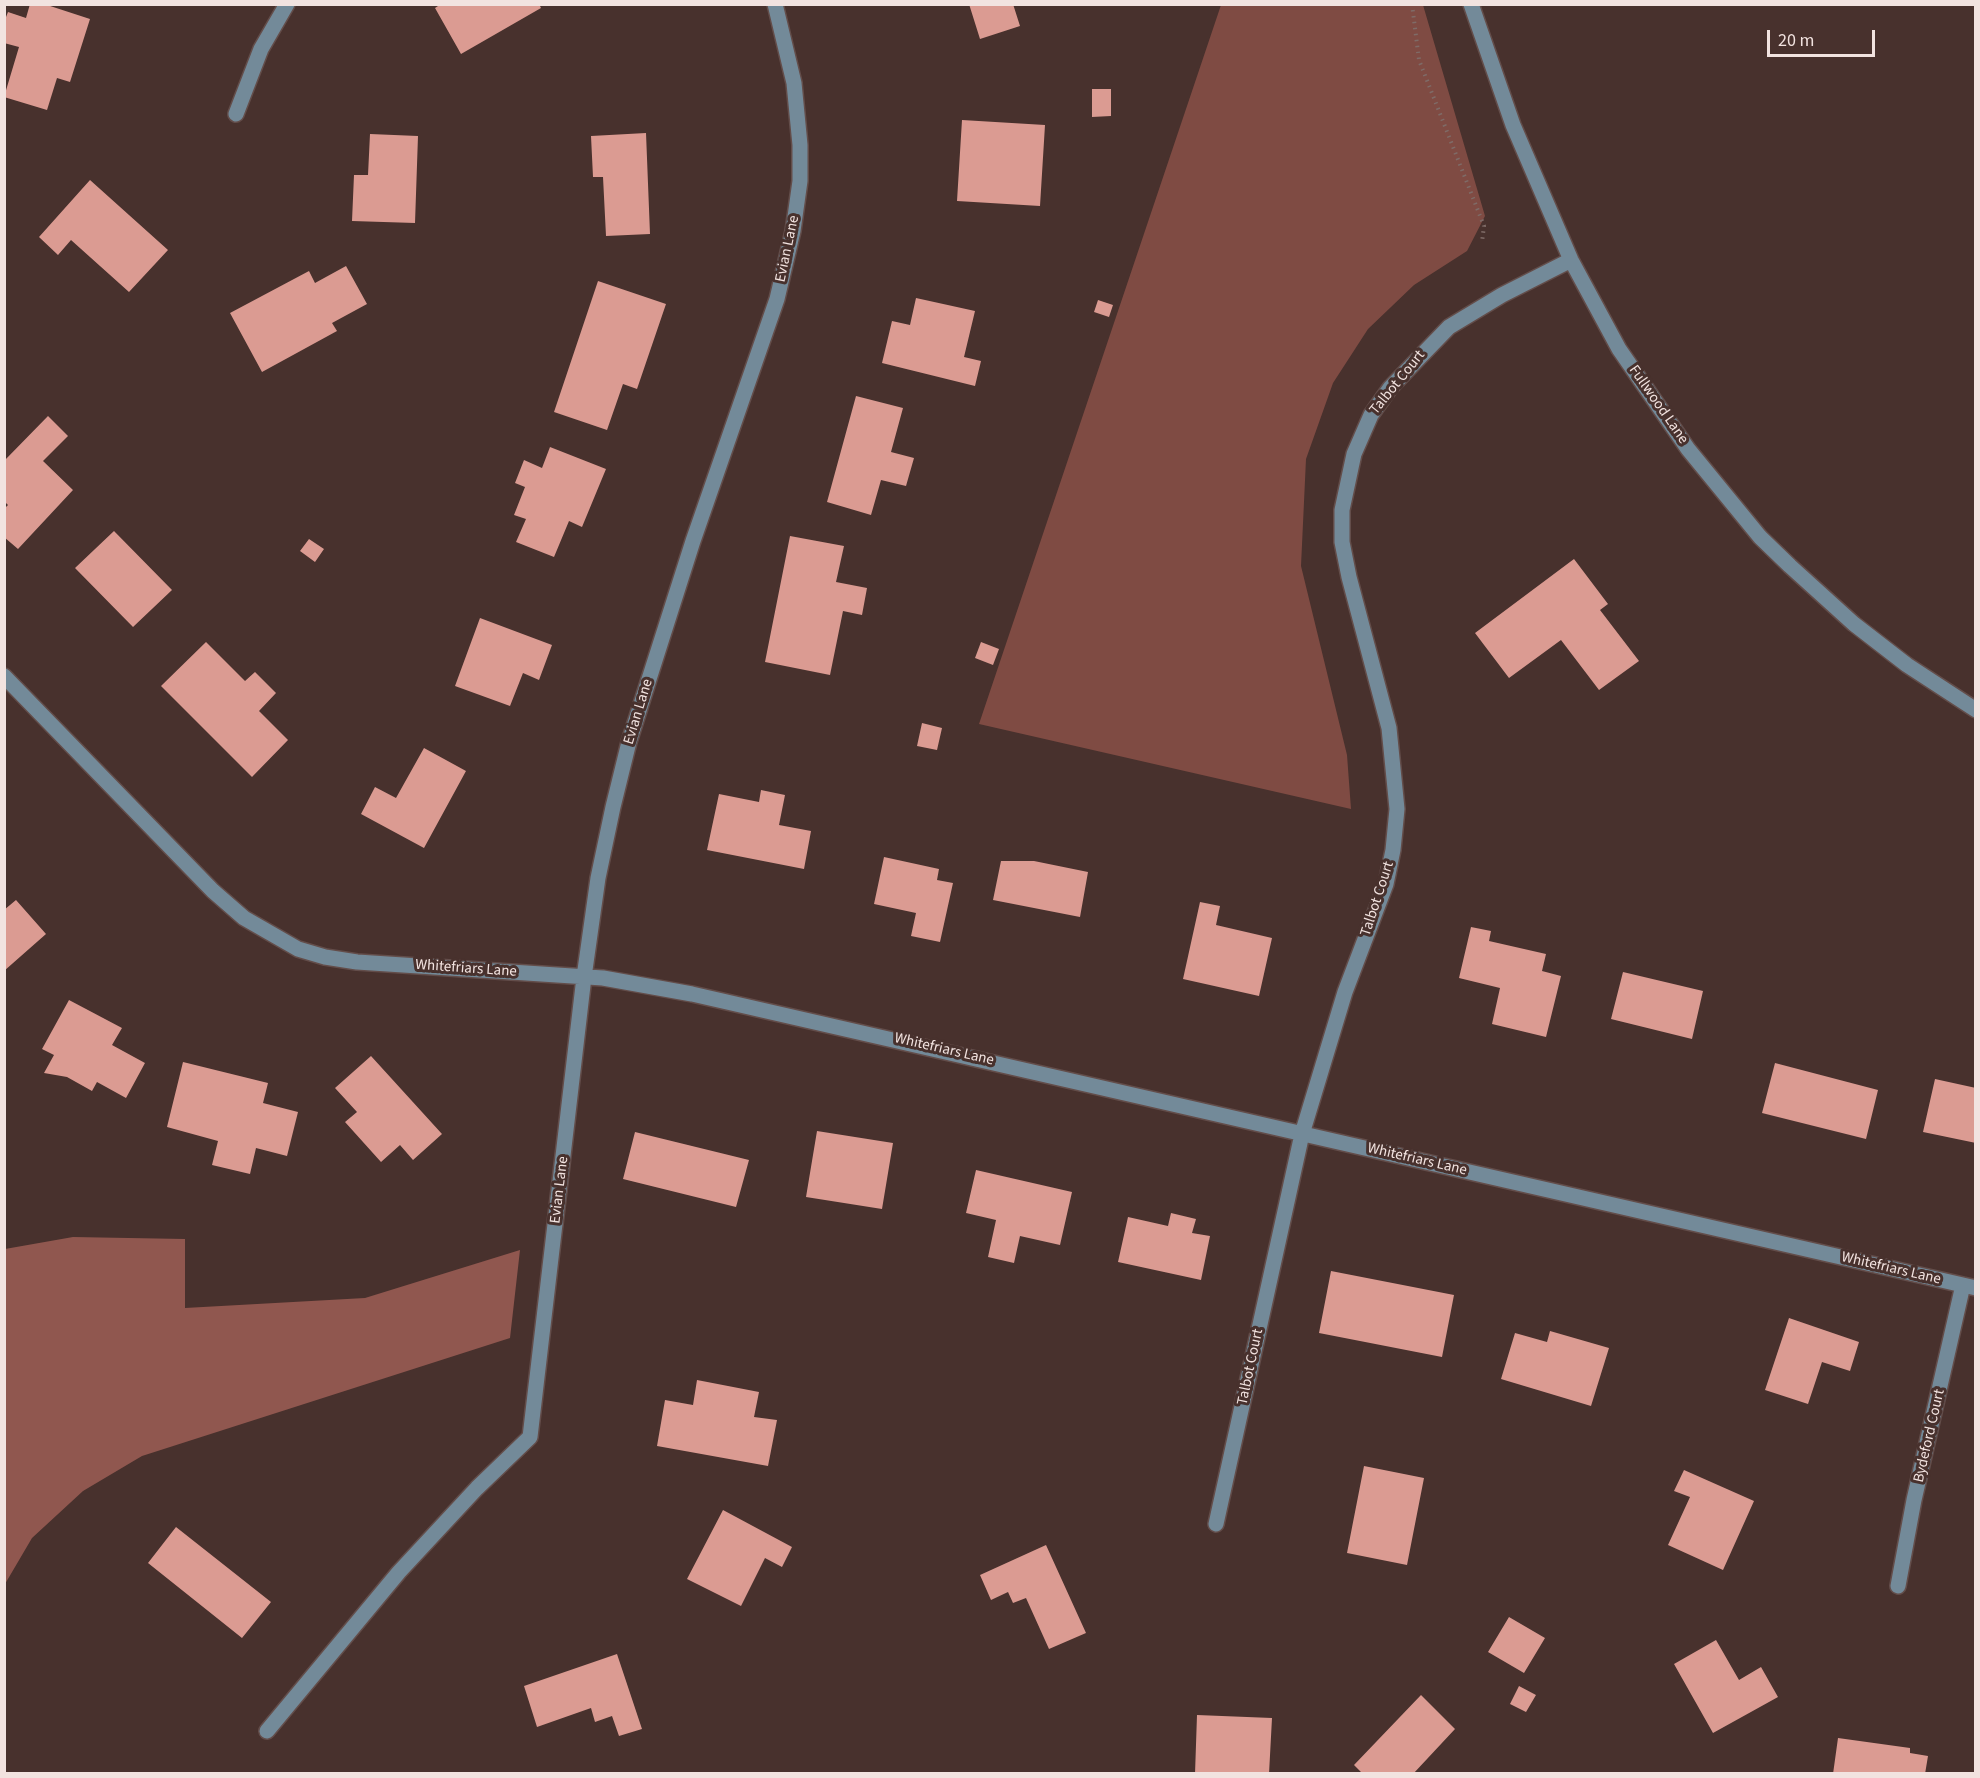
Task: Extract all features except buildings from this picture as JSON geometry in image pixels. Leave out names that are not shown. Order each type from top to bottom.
[{"type":"street","points":[[236,114],[261,49],[287,4]]},
{"type":"street","name":"Evian Lane","points":[[267,1731],[407,1563],[477,1488],[531,1437],[584,977],[598,878],[629,742],[693,541],[777,299],[793,231],[800,181],[800,145],[794,82],[774,4]]},
{"type":"street","name":"Fullwood Lane","points":[[1472,4],[1517,135],[1571,260],[1619,349],[1688,449],[1760,537],[1854,624],[1907,665],[1976,711]]},
{"type":"street","name":"Talbot Court","points":[[1216,1524],[1302,1134],[1345,992],[1386,884],[1397,809],[1389,728],[1342,542],[1342,510],[1354,454],[1371,415],[1390,388],[1449,327],[1502,295],[1571,260]]},
{"type":"street","name":"Whitefriars Lane","points":[[4,676],[213,891],[244,918],[298,949],[325,957],[357,962],[584,977],[738,1004],[1969,1287]]},
{"type":"street","name":"Bydeford Court","points":[[1898,1586],[1914,1500],[1969,1287]]},
{"type":"path","points":[[1412,4],[1419,60],[1484,226],[1482,242]]},
{"type":"shaded area","points":[[1221,5],[1423,5],[1485,216],[1467,251],[1414,285],[1368,329],[1333,383],[1306,459],[1301,566],[1347,755],[1351,809],[979,724]]},
{"type":"shaded area","points":[[73,1237],[185,1239],[185,1308],[365,1298],[520,1250],[510,1338],[142,1456],[83,1491],[32,1538],[5,1584],[5,1249]]}]
